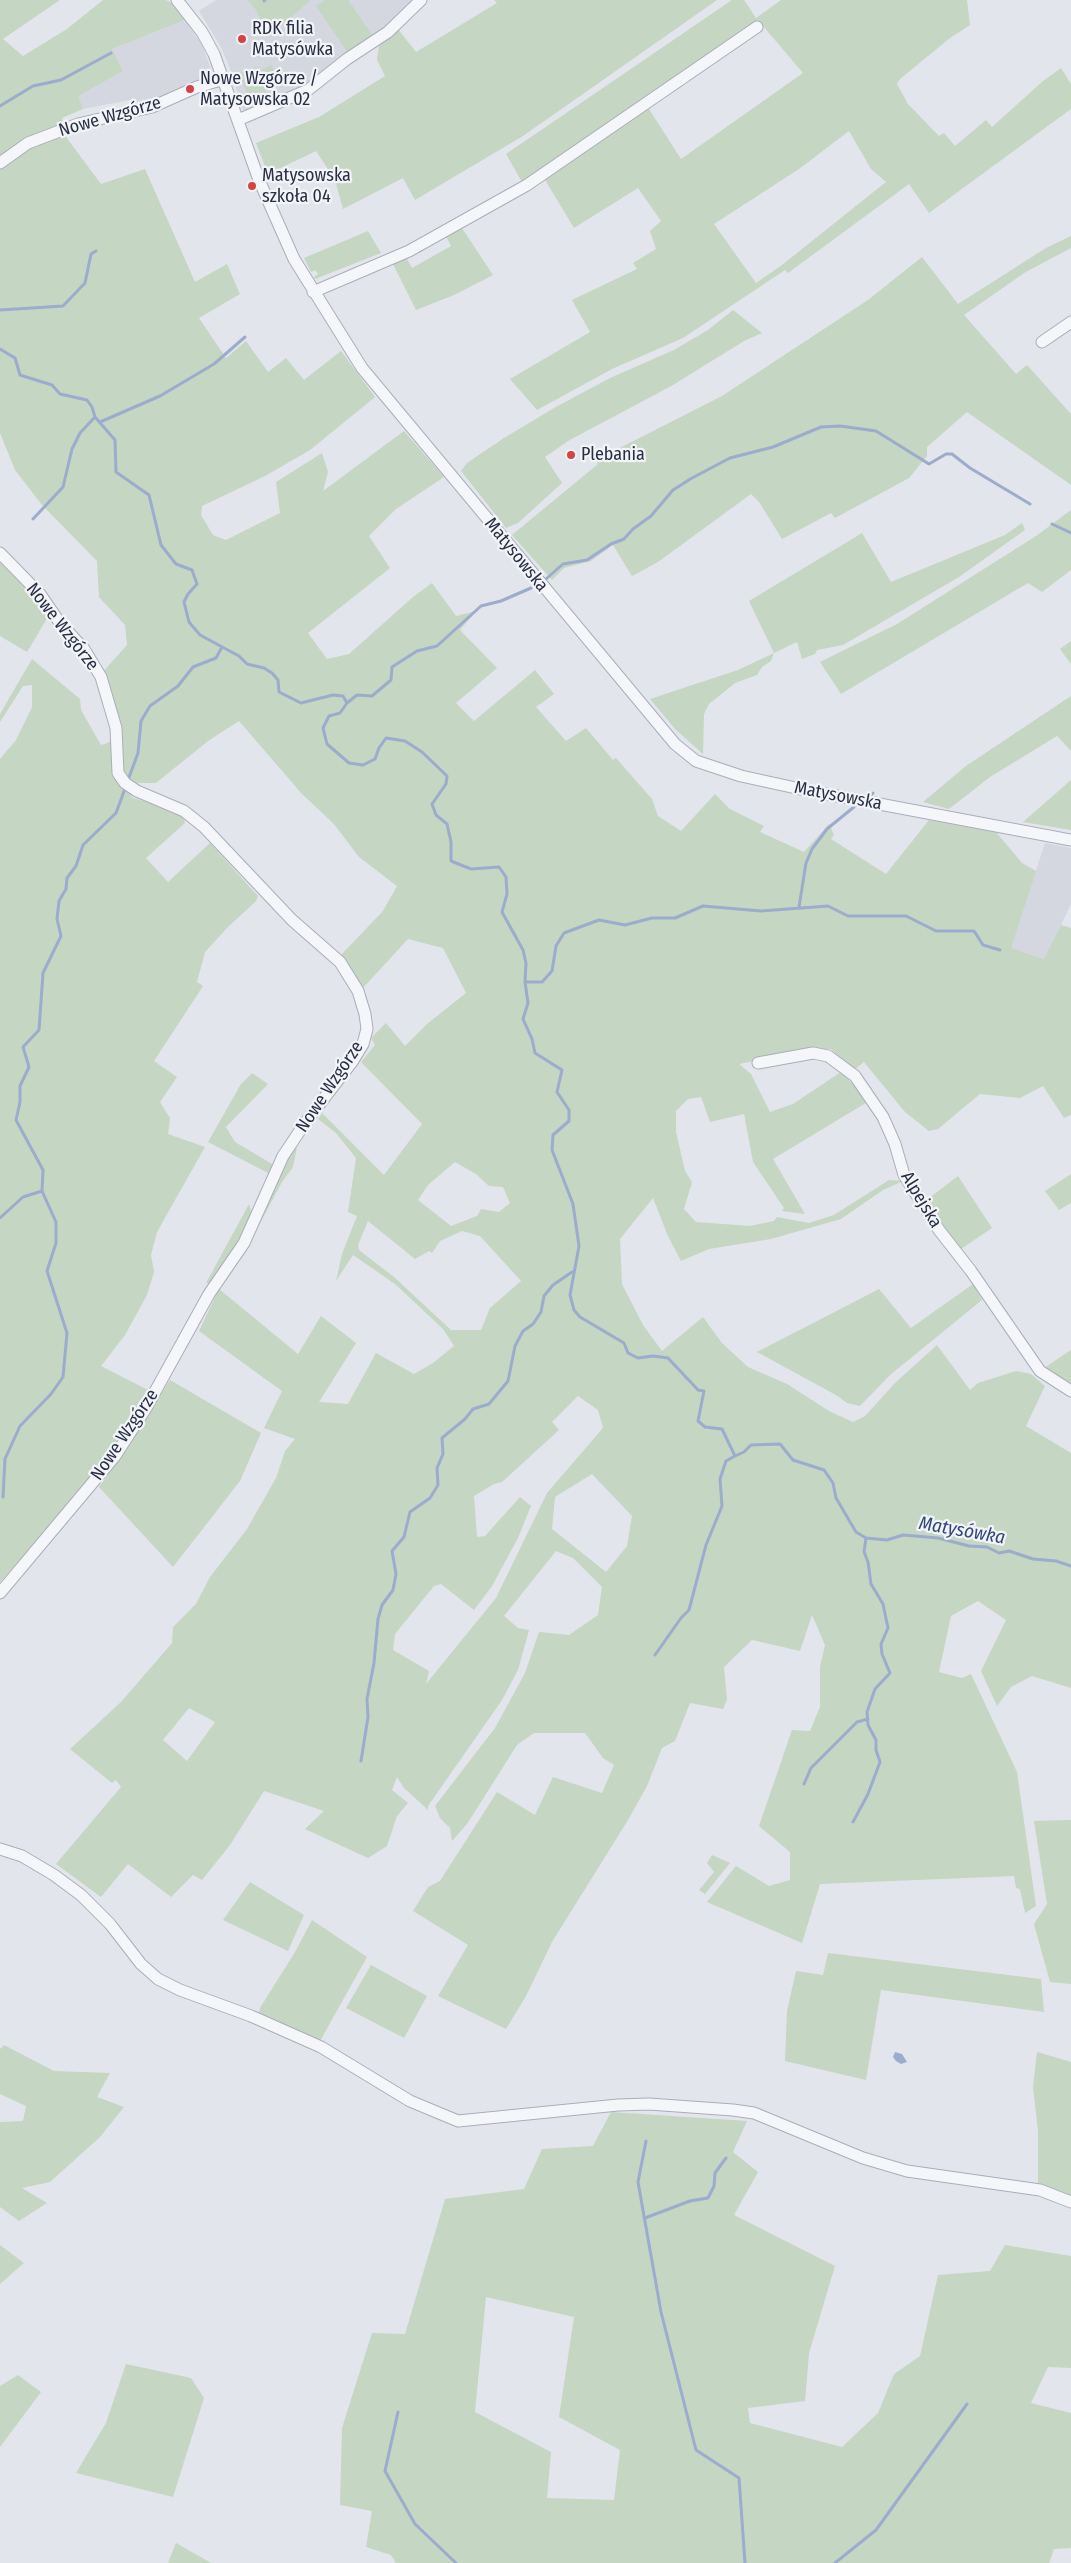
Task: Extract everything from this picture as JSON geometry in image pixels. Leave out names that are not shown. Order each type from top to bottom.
[{"type":"street","name":"Matysowska","points":[[178,0],[202,32],[224,79],[278,225],[313,292],[362,368],[540,585],[685,754],[708,767],[796,788],[1071,840]]},
{"type":"street","points":[[238,120],[308,90],[348,59],[388,32],[421,0]]},
{"type":"street","points":[[313,292],[408,251],[527,185],[757,27]]},
{"type":"street","name":"Nowe Wzgórze","points":[[0,163],[28,143],[78,124],[152,107],[197,87],[224,79]]},
{"type":"street","points":[[1042,342],[1071,322]]},
{"type":"street","name":"Nowe Wzgórze","points":[[0,553],[40,594],[60,623],[84,649],[101,677],[116,728],[118,773],[125,783],[137,791],[184,811],[191,816],[292,920],[340,962],[358,991],[365,1014],[367,1029],[363,1044],[352,1062],[305,1123],[283,1156],[244,1243],[209,1294],[146,1408],[115,1456],[0,1593]]},
{"type":"street","name":"Alpejska","points":[[758,1063],[813,1053],[828,1056],[855,1076],[883,1117],[895,1144],[904,1175],[939,1230],[971,1271],[1040,1371],[1071,1391]]},
{"type":"street","points":[[0,1850],[22,1856],[54,1875],[81,1895],[110,1924],[141,1964],[158,1979],[180,1990],[251,2016],[321,2047],[410,2101],[458,2121],[483,2120],[618,2104],[649,2104],[733,2110],[754,2114],[863,2158],[907,2171],[1040,2190],[1071,2202]]},
{"type":"shaded area","points":[[216,0],[247,0],[255,9],[269,37],[311,0],[417,0],[402,16],[306,87],[244,114],[231,71],[221,47],[199,11]]},
{"type":"shaded area","points":[[185,20],[202,45],[213,75],[162,101],[138,106],[135,99],[83,109],[77,96],[123,71],[112,49]]},
{"type":"shaded area","points":[[1045,843],[1071,848],[1071,904],[1045,959],[1010,948]]},
{"type":"green space","points":[[0,0],[60,0],[3,39],[23,56],[67,29],[103,0],[166,0],[175,5],[185,20],[112,49],[123,71],[78,96],[83,109],[62,118],[66,137],[101,184],[145,169],[195,282],[227,264],[240,294],[199,318],[226,358],[246,341],[268,372],[286,358],[304,380],[341,351],[375,397],[310,450],[265,476],[202,506],[201,515],[213,535],[226,540],[280,513],[276,482],[322,453],[328,472],[323,491],[404,431],[444,477],[396,509],[369,536],[390,568],[308,633],[327,659],[349,654],[413,597],[432,583],[456,616],[476,611],[460,630],[497,668],[456,703],[474,721],[535,670],[554,694],[536,707],[566,741],[586,728],[613,760],[616,758],[652,799],[658,816],[681,831],[715,794],[730,809],[764,826],[760,832],[804,852],[829,824],[834,835],[831,839],[886,874],[929,820],[996,832],[1022,863],[1036,871],[1011,948],[1044,959],[1061,925],[1071,928],[1071,1115],[1064,1118],[1043,1086],[1020,1098],[980,1094],[938,1129],[929,1131],[905,1112],[864,1062],[854,1070],[831,1049],[799,1052],[739,1064],[751,1074],[770,1112],[793,1104],[841,1072],[869,1101],[773,1159],[805,1214],[782,1211],[784,1208],[753,1162],[744,1114],[710,1122],[701,1097],[688,1099],[676,1111],[676,1132],[685,1171],[692,1182],[684,1209],[696,1222],[750,1226],[774,1221],[777,1217],[809,1223],[834,1215],[889,1180],[903,1181],[883,1190],[841,1219],[771,1239],[709,1249],[681,1261],[668,1236],[653,1198],[620,1239],[622,1284],[643,1325],[662,1351],[703,1317],[722,1343],[748,1367],[787,1384],[829,1411],[853,1422],[865,1416],[895,1383],[937,1345],[970,1390],[978,1383],[1016,1371],[1031,1374],[1045,1386],[1026,1426],[1071,1453],[1071,1688],[1032,1676],[1011,1687],[997,1706],[981,1671],[1006,1620],[978,1601],[951,1616],[939,1672],[962,1678],[971,1674],[1017,1772],[1036,1906],[1025,1913],[1020,1889],[1016,1888],[1014,1876],[820,1884],[802,1943],[707,1902],[736,1866],[769,1886],[790,1880],[790,1852],[759,1826],[792,1730],[810,1731],[820,1707],[820,1667],[825,1645],[812,1615],[800,1651],[752,1640],[724,1667],[727,1700],[723,1709],[690,1703],[675,1741],[662,1748],[647,1786],[552,1942],[526,1996],[506,2029],[438,1996],[468,1945],[413,1911],[428,1887],[440,1881],[497,1792],[535,1815],[553,1777],[602,1793],[614,1765],[603,1758],[585,1733],[534,1733],[517,1745],[467,1824],[452,1841],[450,1828],[440,1818],[435,1806],[495,1728],[525,1673],[539,1632],[569,1635],[598,1615],[602,1587],[573,1558],[556,1551],[504,1616],[518,1628],[529,1630],[518,1670],[502,1700],[428,1806],[428,1810],[404,1788],[397,1777],[392,1790],[408,1803],[397,1816],[387,1846],[368,1858],[305,1829],[324,1811],[264,1791],[230,1845],[202,1880],[193,1875],[171,1897],[128,1864],[101,1897],[56,1864],[121,1787],[116,1780],[112,1783],[70,1749],[121,1702],[172,1643],[173,1627],[196,1604],[210,1577],[247,1529],[276,1478],[285,1451],[295,1439],[264,1428],[282,1391],[199,1331],[219,1289],[298,1354],[321,1316],[356,1343],[319,1402],[348,1404],[376,1353],[414,1374],[433,1363],[454,1346],[443,1329],[395,1284],[353,1255],[336,1281],[342,1254],[357,1216],[348,1212],[356,1158],[336,1133],[318,1119],[322,1113],[384,1175],[422,1124],[361,1062],[375,1045],[371,1038],[386,1023],[405,1046],[427,1024],[466,993],[443,948],[408,939],[362,989],[340,956],[383,911],[397,886],[359,857],[334,824],[302,794],[239,721],[208,741],[156,783],[138,783],[131,797],[183,814],[185,823],[146,858],[168,882],[210,843],[258,896],[256,901],[205,952],[197,982],[203,986],[154,1061],[177,1077],[160,1102],[170,1118],[168,1134],[205,1147],[157,1232],[151,1255],[154,1272],[147,1295],[125,1335],[101,1366],[148,1390],[118,1439],[89,1478],[48,1529],[0,1582],[0,759],[16,740],[32,707],[32,685],[23,686],[0,722],[0,714],[32,659],[80,699],[81,710],[101,745],[108,743],[121,729],[112,695],[102,673],[127,645],[125,625],[99,597],[97,561],[42,505],[15,470],[0,433]],"holes":[[[455,1162],[476,1174],[489,1186],[503,1187],[510,1203],[499,1212],[481,1209],[477,1216],[451,1226],[418,1200],[428,1185]],[[368,1221],[415,1259],[429,1251],[432,1253],[440,1241],[462,1231],[480,1236],[521,1281],[490,1308],[481,1330],[451,1330],[394,1277],[359,1250],[358,1245]],[[578,1396],[598,1410],[603,1428],[547,1493],[496,1598],[426,1684],[429,1671],[393,1650],[395,1634],[434,1586],[441,1584],[474,1610],[492,1586],[518,1538],[531,1506],[520,1497],[485,1536],[477,1537],[474,1496],[494,1484],[502,1482],[559,1430],[552,1422]],[[592,1474],[632,1516],[627,1546],[606,1572],[552,1529],[555,1497]],[[189,1708],[215,1722],[187,1761],[163,1740]]]},
{"type":"green space","points":[[247,0],[311,0],[269,37],[255,9]]},
{"type":"green space","points":[[325,0],[348,0],[373,36],[348,53],[316,6]]},
{"type":"green space","points":[[494,0],[717,0],[523,136],[415,200],[403,178],[343,209],[335,180],[316,151],[268,174],[256,143],[319,117],[385,76],[377,60],[379,45],[398,29],[416,52],[497,3]]},
{"type":"green space","points":[[732,0],[744,0],[756,18],[781,0],[967,0],[970,25],[950,38],[900,79],[897,84],[908,104],[939,136],[944,133],[955,146],[986,120],[992,127],[1043,81],[1061,68],[1071,84],[1071,109],[929,213],[909,184],[788,273],[785,270],[683,338],[612,369],[537,410],[510,379],[590,332],[572,300],[637,269],[633,263],[656,249],[650,231],[661,221],[638,188],[574,228],[545,180],[647,106],[681,159],[803,73],[758,20],[653,91],[544,171],[522,182],[506,154]],"holes":[[[849,131],[871,169],[886,182],[782,265],[756,283],[714,224],[799,169]]]},
{"type":"green space","points":[[272,65],[275,74],[261,80],[268,97],[251,103],[239,74],[257,67],[258,71]]},
{"type":"green space","points":[[460,225],[493,275],[454,295],[416,310],[392,262],[406,257],[412,268],[451,246],[446,236]]},
{"type":"green space","points":[[368,231],[381,253],[315,279],[314,277],[318,274],[315,270],[311,272],[304,258]]},
{"type":"green space","points":[[1071,236],[1071,248],[1024,273],[964,315],[1016,374],[1027,365],[1071,414],[1071,485],[967,412],[927,447],[927,456],[909,478],[835,518],[831,513],[782,539],[759,502],[751,494],[658,562],[632,576],[613,545],[591,561],[564,568],[552,580],[512,535],[598,464],[596,460],[722,396],[868,300],[922,257],[958,304],[1046,248]]},
{"type":"green space","points":[[733,310],[762,333],[744,341],[673,385],[568,441],[545,457],[562,483],[518,523],[506,528],[461,471],[467,463],[554,408],[610,378],[674,350],[708,330]]},
{"type":"green space","points":[[1071,510],[1071,570],[1042,592],[1028,583],[841,694],[820,662],[897,624],[1036,536]]},
{"type":"green space","points":[[1022,523],[1025,530],[959,577],[843,645],[817,650],[815,654],[802,659],[797,642],[774,653],[749,601],[862,533],[891,582],[1005,535]]},
{"type":"green space","points":[[0,560],[49,615],[27,652],[0,636]]},
{"type":"green space","points":[[1071,641],[1071,664],[1060,649]]},
{"type":"green space","points":[[774,653],[771,661],[762,667],[757,675],[735,683],[709,704],[704,714],[703,754],[676,730],[650,699],[738,670]]},
{"type":"green space","points":[[1071,696],[1071,751],[1057,736],[990,777],[949,809],[923,802],[966,766]]},
{"type":"green space","points":[[1071,780],[1071,830],[1023,822]]},
{"type":"green space","points":[[252,1073],[268,1084],[226,1127],[235,1142],[272,1164],[270,1174],[208,1142],[241,1084]]},
{"type":"green space","points":[[297,1147],[293,1167],[282,1182],[260,1223],[285,1161]]},
{"type":"green space","points":[[1071,1174],[1071,1203],[1059,1210],[1045,1191]]},
{"type":"green space","points":[[958,1176],[992,1228],[961,1249],[924,1202]]},
{"type":"green space","points":[[249,1204],[252,1214],[243,1237],[211,1284],[206,1283]]},
{"type":"green space","points":[[973,1284],[982,1300],[890,1375],[860,1406],[847,1403],[836,1395],[757,1352],[879,1289],[911,1328]]},
{"type":"green space","points":[[1071,1350],[1071,1384],[1044,1368]]},
{"type":"green space","points":[[170,1380],[261,1433],[240,1481],[173,1567],[99,1487],[127,1448]]},
{"type":"green space","points":[[1071,1820],[1071,1984],[1050,1982],[1034,1924],[1047,1904],[1034,1821]]},
{"type":"green space","points":[[712,1855],[730,1863],[705,1894],[699,1890],[714,1872],[707,1863]]},
{"type":"green space","points":[[250,1882],[304,1915],[288,1951],[223,1920]]},
{"type":"green space","points":[[312,1920],[367,1957],[320,2041],[259,2013],[260,2008],[295,1952]]},
{"type":"green space","points":[[828,1953],[1041,1979],[1044,2012],[881,1990],[866,2080],[785,2061],[787,2011],[796,1971],[823,1975]]},
{"type":"green space","points":[[371,1965],[427,1996],[404,2038],[346,2008]]},
{"type":"green space","points":[[4,2045],[54,2071],[110,2073],[97,2097],[124,2107],[100,2137],[50,2182],[22,2188],[47,2203],[19,2221],[0,2207],[0,2122],[23,2121],[26,2106],[0,2094],[0,2049]]},
{"type":"green space","points":[[1037,2052],[1071,2062],[1071,2196],[1038,2183],[1038,2131],[1033,2087]]},
{"type":"green space","points":[[611,2112],[747,2121],[733,2152],[758,2172],[734,2215],[835,2266],[809,2353],[805,2401],[748,2408],[750,2423],[842,2447],[878,2413],[894,2374],[920,2356],[938,2275],[990,2271],[1005,2245],[1071,2256],[1071,2368],[1048,2367],[1031,2403],[1071,2413],[1071,2548],[1054,2549],[1049,2563],[396,2563],[391,2555],[366,2547],[372,2511],[340,2505],[342,2428],[372,2333],[405,2334],[445,2199],[524,2189],[542,2149],[593,2146]],"holes":[[[486,2297],[574,2317],[559,2417],[620,2450],[614,2500],[547,2498],[551,2452],[475,2412]]]},
{"type":"green space","points":[[0,2245],[24,2263],[0,2284]]},
{"type":"green space","points":[[126,2364],[191,2378],[204,2398],[173,2497],[76,2473],[106,2423]]},
{"type":"green space","points":[[18,2375],[41,2392],[0,2447],[0,2386]]},
{"type":"green space","points":[[176,2543],[211,2563],[168,2563]]},
{"type":"water","points":[[895,2052],[902,2054],[907,2062],[901,2064],[896,2061],[893,2057]]},
{"type":"waterway","points":[[0,106],[33,86],[61,80],[111,53]]},
{"type":"waterway","points":[[0,310],[63,306],[85,283],[91,254],[96,251]]},
{"type":"waterway","points":[[100,422],[160,396],[214,364],[245,337]]},
{"type":"waterway","name":"Matysówka","points":[[0,349],[15,358],[20,375],[52,385],[60,394],[87,400],[92,407],[95,417],[115,440],[116,472],[149,495],[161,545],[176,564],[192,570],[197,584],[184,602],[189,622],[200,635],[239,656],[247,664],[264,668],[272,673],[278,680],[279,692],[301,703],[333,695],[343,696],[347,703],[340,713],[329,716],[323,728],[327,744],[349,763],[363,765],[375,759],[379,748],[386,738],[405,741],[422,752],[447,776],[446,784],[432,804],[436,815],[447,824],[451,842],[451,861],[471,869],[499,867],[506,877],[507,894],[502,912],[523,950],[526,963],[525,982],[528,1003],[523,1019],[532,1039],[535,1053],[562,1070],[557,1092],[569,1110],[569,1121],[553,1135],[552,1150],[573,1204],[579,1246],[570,1295],[574,1310],[580,1317],[624,1343],[628,1353],[638,1358],[653,1356],[668,1358],[698,1390],[704,1391],[698,1421],[705,1427],[722,1429],[735,1456],[744,1452],[751,1445],[780,1444],[793,1460],[824,1470],[833,1483],[836,1498],[856,1532],[866,1538],[887,1540],[903,1535],[938,1538],[969,1546],[987,1547],[999,1553],[1009,1551],[1033,1559],[1056,1561],[1071,1566]]},
{"type":"waterway","points":[[33,519],[63,487],[72,449],[80,433],[95,417]]},
{"type":"waterway","points":[[546,579],[563,564],[587,560],[611,544],[624,539],[633,529],[651,516],[673,490],[692,478],[730,458],[773,447],[821,427],[840,426],[876,431],[929,464],[946,454],[952,454],[970,468],[1030,504]]},
{"type":"waterway","points":[[1052,524],[1071,533]]},
{"type":"waterway","points":[[347,703],[357,695],[372,696],[391,680],[392,667],[417,651],[437,646],[481,606],[501,601],[531,588]]},
{"type":"waterway","points":[[128,780],[138,753],[141,721],[150,706],[178,686],[193,667],[216,658],[222,647]]},
{"type":"waterway","points":[[3,1497],[5,1459],[20,1426],[51,1394],[63,1377],[67,1333],[47,1271],[56,1243],[56,1222],[42,1191],[43,1170],[16,1120],[20,1102],[20,1086],[29,1067],[23,1047],[39,1030],[43,973],[61,936],[57,919],[59,901],[66,889],[67,878],[76,866],[83,845],[116,813],[126,786]]},
{"type":"waterway","points":[[799,907],[806,863],[812,849],[827,829],[854,807]]},
{"type":"waterway","points":[[525,982],[542,982],[552,971],[556,946],[564,933],[599,920],[625,925],[652,918],[675,918],[703,906],[761,911],[828,906],[848,916],[906,916],[936,931],[974,931],[983,945],[1000,950]]},
{"type":"waterway","points":[[0,1218],[23,1197],[42,1191]]},
{"type":"waterway","points":[[361,1761],[368,1717],[367,1699],[374,1663],[378,1619],[382,1605],[393,1590],[396,1574],[392,1551],[404,1537],[410,1512],[430,1498],[438,1485],[437,1468],[443,1454],[442,1438],[465,1419],[473,1409],[489,1404],[508,1381],[515,1346],[523,1331],[533,1324],[541,1312],[544,1296],[553,1285],[572,1272]]},
{"type":"waterway","points":[[655,1655],[681,1618],[689,1610],[706,1545],[722,1506],[720,1479],[726,1461],[735,1456]]},
{"type":"waterway","points":[[853,1822],[868,1794],[880,1762],[876,1750],[876,1740],[868,1725],[867,1712],[875,1689],[890,1673],[882,1654],[881,1644],[888,1628],[883,1604],[871,1584],[868,1562],[864,1552],[866,1538]]},
{"type":"waterway","points":[[804,1784],[811,1768],[857,1722],[868,1719]]},
{"type":"waterway","points":[[646,2141],[638,2182],[661,2312],[696,2450],[739,2478],[745,2563]]},
{"type":"waterway","points":[[645,2218],[690,2201],[708,2198],[714,2186],[715,2173],[726,2158]]},
{"type":"waterway","points":[[835,2563],[876,2530],[967,2404]]},
{"type":"waterway","points":[[398,2412],[385,2471],[415,2524],[456,2563]]},
{"type":"place","name":"RDK filia Matysówka","points":[[242,39]]},
{"type":"place","name":"Nowe Wzgórze / Matysowska 02","points":[[190,89]]},
{"type":"place","name":"Matysowska szkoła 04","points":[[252,186]]},
{"type":"place","name":"Plebania","points":[[571,455]]}]
